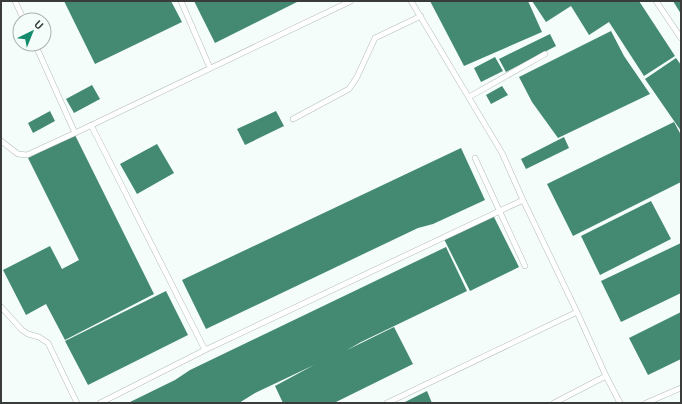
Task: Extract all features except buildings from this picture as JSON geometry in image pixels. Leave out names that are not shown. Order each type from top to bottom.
[{"type":"lane","points":[[15,1],[20,12]]},
{"type":"lane","points":[[181,1],[210,68]]},
{"type":"lane","points":[[1,141],[18,154],[27,155],[351,1]]},
{"type":"lane","points":[[412,1],[502,154],[620,403]]},
{"type":"lane","points":[[656,1],[681,38]]},
{"type":"lane","points":[[293,119],[349,89],[357,77],[375,38],[421,16]]},
{"type":"lane","points":[[39,52],[75,133]]},
{"type":"lane","points":[[469,98],[545,54]]},
{"type":"lane","points":[[91,125],[205,350]]},
{"type":"lane","points":[[475,158],[501,211],[525,266]]},
{"type":"lane","points":[[100,403],[205,350],[523,200]]},
{"type":"lane","points":[[1,307],[22,330],[48,343],[75,402]]},
{"type":"lane","points":[[386,403],[577,312]]},
{"type":"lane","points":[[554,403],[606,376]]},
{"type":"lane","points":[[646,403],[681,388]]}]
